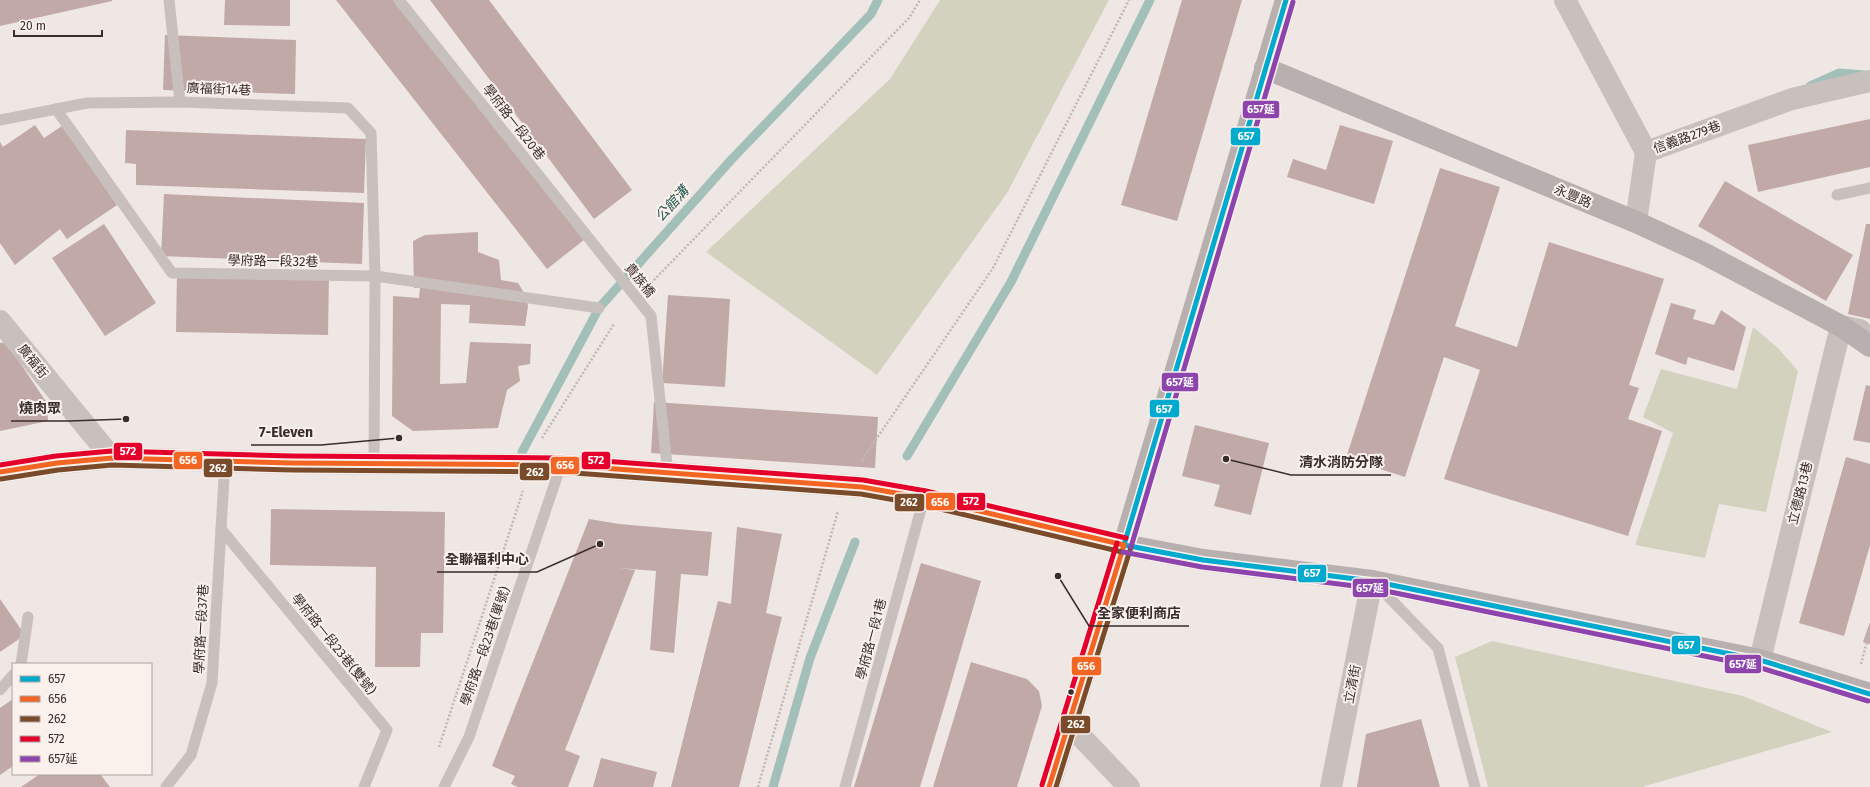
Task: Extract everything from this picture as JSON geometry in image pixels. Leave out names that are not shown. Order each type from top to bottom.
[{"type":"street","points":[[1049,787],[1070,725],[1286,0]]},
{"type":"street","name":"信義路279巷","points":[[1565,0],[1646,152],[1792,99],[1870,81]]},
{"type":"street","name":"永豐路","points":[[1265,68],[1636,222],[1703,253],[1841,326],[1870,346]]},
{"type":"street","points":[[1636,222],[1646,152]]},
{"type":"street","name":"廣福街","points":[[0,321],[112,458]]},
{"type":"street","points":[[1841,326],[1870,333]]},
{"type":"street","name":"立德路13巷","points":[[1760,660],[1841,326]]},
{"type":"street","points":[[0,472],[57,463],[112,458],[374,464],[561,465],[862,487],[924,498],[1124,545],[1203,560],[1372,581],[1760,660],[1862,692]]},
{"type":"street","name":"立清街","points":[[1331,787],[1372,581]]},
{"type":"street","points":[[1070,725],[1130,787]]},
{"type":"lane","points":[[169,0],[180,102]]},
{"type":"lane","name":"學府路一段20巷","points":[[399,0],[607,261]]},
{"type":"lane","name":"廣福街14巷","points":[[0,120],[87,103],[180,102],[348,108],[371,133],[375,276]]},
{"type":"lane","name":"學府路一段32巷","points":[[56,109],[172,273],[375,276],[598,308]]},
{"type":"lane","points":[[1837,195],[1870,188]]},
{"type":"lane","name":"貴族橋","points":[[607,261],[651,316],[668,474]]},
{"type":"lane","points":[[374,464],[375,276]]},
{"type":"lane","name":"學府路一段37巷","points":[[166,787],[191,754],[212,683],[225,461]]},
{"type":"lane","name":"學府路一段23巷(單號)","points":[[444,787],[469,738],[561,465]]},
{"type":"lane","name":"學府路一段1巷","points":[[845,787],[924,498]]},
{"type":"lane","name":"學府路一段23巷(雙號)","points":[[221,529],[387,730],[364,787]]},
{"type":"lane","points":[[1372,581],[1438,648],[1475,787]]},
{"type":"lane","points":[[21,663],[28,617]]},
{"type":"lane","points":[[0,690],[12,676]]},
{"type":"path","points":[[648,286],[908,18],[920,0]]},
{"type":"path","points":[[758,787],[845,486],[992,268],[1129,0]]},
{"type":"path","points":[[538,444],[616,321]]},
{"type":"path","points":[[436,755],[523,490]]},
{"type":"path","points":[[1862,692],[1870,630]]},
{"type":"green space","points":[[940,0],[1109,0],[1007,193],[877,375],[706,252],[890,79]]},
{"type":"green space","points":[[1753,327],[1778,348],[1798,371],[1766,512],[1719,504],[1705,558],[1635,545],[1673,433],[1643,417],[1661,369],[1737,389]]},
{"type":"green space","points":[[1492,641],[1743,696],[1832,732],[1642,787],[1488,787],[1455,657]]},
{"type":"building","points":[[0,0],[112,0],[112,1],[0,26]]},
{"type":"building","points":[[225,0],[290,0],[290,26],[224,25]]},
{"type":"building","points":[[336,0],[402,0],[589,236],[547,269]]},
{"type":"building","points":[[430,0],[489,0],[632,190],[594,219]]},
{"type":"building","points":[[1182,0],[1242,0],[1177,221],[1121,205]]},
{"type":"building","points":[[165,35],[296,40],[295,94],[163,90]]},
{"type":"building","points":[[1870,119],[1870,167],[1758,192],[1748,145]]},
{"type":"building","points":[[35,125],[44,138],[62,126],[117,205],[67,239],[60,229],[15,265],[0,243],[0,142],[3,147]]},
{"type":"building","points":[[1340,125],[1393,141],[1374,204],[1287,177],[1293,159],[1326,170]]},
{"type":"building","points":[[126,130],[366,139],[364,193],[136,185],[136,164],[125,163]]},
{"type":"building","points":[[1440,168],[1500,187],[1455,326],[1517,347],[1549,242],[1664,279],[1629,385],[1639,388],[1628,419],[1662,431],[1628,536],[1444,479],[1480,370],[1444,357],[1405,477],[1346,458]]},
{"type":"building","points":[[1725,181],[1853,255],[1826,301],[1698,226]]},
{"type":"building","points":[[164,194],[364,203],[362,264],[161,256]]},
{"type":"building","points":[[104,224],[156,303],[105,336],[52,258]]},
{"type":"building","points":[[1866,224],[1870,224],[1870,319],[1848,314]]},
{"type":"building","points":[[478,232],[478,252],[499,260],[501,280],[518,283],[526,296],[528,306],[525,326],[469,323],[470,305],[441,304],[440,384],[466,383],[470,342],[531,344],[530,364],[518,366],[520,381],[507,390],[498,428],[413,431],[392,416],[393,296],[419,298],[420,288],[414,288],[413,241],[425,235]]},
{"type":"building","points":[[177,271],[329,274],[328,335],[176,332]]},
{"type":"building","points":[[668,295],[730,299],[725,387],[662,383]]},
{"type":"building","points":[[1671,303],[1696,310],[1693,319],[1714,325],[1721,310],[1746,327],[1734,371],[1688,357],[1686,365],[1655,354]]},
{"type":"building","points":[[6,342],[47,403],[48,421],[0,431],[0,343]]},
{"type":"building","points":[[1866,385],[1870,386],[1870,443],[1853,440]]},
{"type":"building","points":[[654,402],[878,417],[875,468],[651,453]]},
{"type":"building","points":[[1195,425],[1269,443],[1251,515],[1214,506],[1220,485],[1182,476]]},
{"type":"building","points":[[1846,457],[1870,464],[1870,545],[1844,636],[1799,623]]},
{"type":"building","points":[[271,509],[445,512],[443,633],[421,633],[420,667],[375,667],[376,567],[270,565]]},
{"type":"building","points":[[589,519],[619,524],[712,532],[708,576],[681,574],[674,653],[650,650],[656,571],[619,568],[635,570],[565,750],[580,756],[568,787],[518,787],[511,784],[515,776],[492,766]]},
{"type":"building","points":[[737,527],[782,534],[766,613],[782,617],[739,787],[671,787],[718,601],[731,604]]},
{"type":"building","points":[[921,563],[981,581],[947,697],[920,787],[854,787]]},
{"type":"building","points":[[0,599],[25,635],[0,652]]},
{"type":"building","points":[[1870,622],[1870,644],[1863,642]]},
{"type":"building","points":[[971,662],[1027,679],[1039,691],[1042,706],[1017,787],[933,787]]},
{"type":"building","points":[[12,700],[12,767],[0,775],[0,708]]},
{"type":"building","points":[[1421,719],[1440,787],[1357,787],[1366,734]]},
{"type":"building","points":[[601,758],[657,772],[653,787],[593,787]]},
{"type":"building","points":[[39,775],[101,775],[110,787],[21,787]]},
{"type":"waterway","name":"公館溝","points":[[522,452],[599,308],[731,160],[871,14],[878,0]]},
{"type":"waterway","points":[[907,456],[1011,282],[1150,0]]},
{"type":"waterway","points":[[1810,86],[1839,73],[1864,75]]},
{"type":"waterway","points":[[773,787],[810,658],[855,542]]},
{"type":"transit line","name":"657","points":[[1124,545],[1286,0]]},
{"type":"transit line","name":"657延","points":[[1131,547],[1293,2]]},
{"type":"transit line","name":"572","points":[[0,465],[56,456],[112,451],[292,456],[562,458],[863,480],[926,491],[1126,538]]},
{"type":"transit line","name":"656","points":[[0,472],[57,463],[112,458],[292,463],[561,465],[862,487],[924,498],[1124,545]]},
{"type":"transit line","name":"262","points":[[1,479],[58,470],[112,465],[292,470],[561,472],[861,494],[923,505],[1122,552]]},
{"type":"transit line","name":"572","points":[[1042,785],[1117,543]]},
{"type":"transit line","name":"657","points":[[1124,545],[1203,560],[1372,581],[1760,660],[1870,694]]},
{"type":"transit line","name":"656","points":[[1049,787],[1124,545]]},
{"type":"transit line","name":"262","points":[[1056,787],[1131,547]]},
{"type":"transit line","name":"657延","points":[[1123,552],[1202,567],[1371,588],[1758,667],[1868,701]]},
{"type":"place","name":"燒肉眾","points":[[126,419]]},
{"type":"place","name":"7-Eleven","points":[[399,438]]},
{"type":"place","name":"清水消防分隊","points":[[1226,459]]},
{"type":"place","name":"全聯福利中心","points":[[600,544]]},
{"type":"place","name":"全家便利商店","points":[[1058,576]]}]
